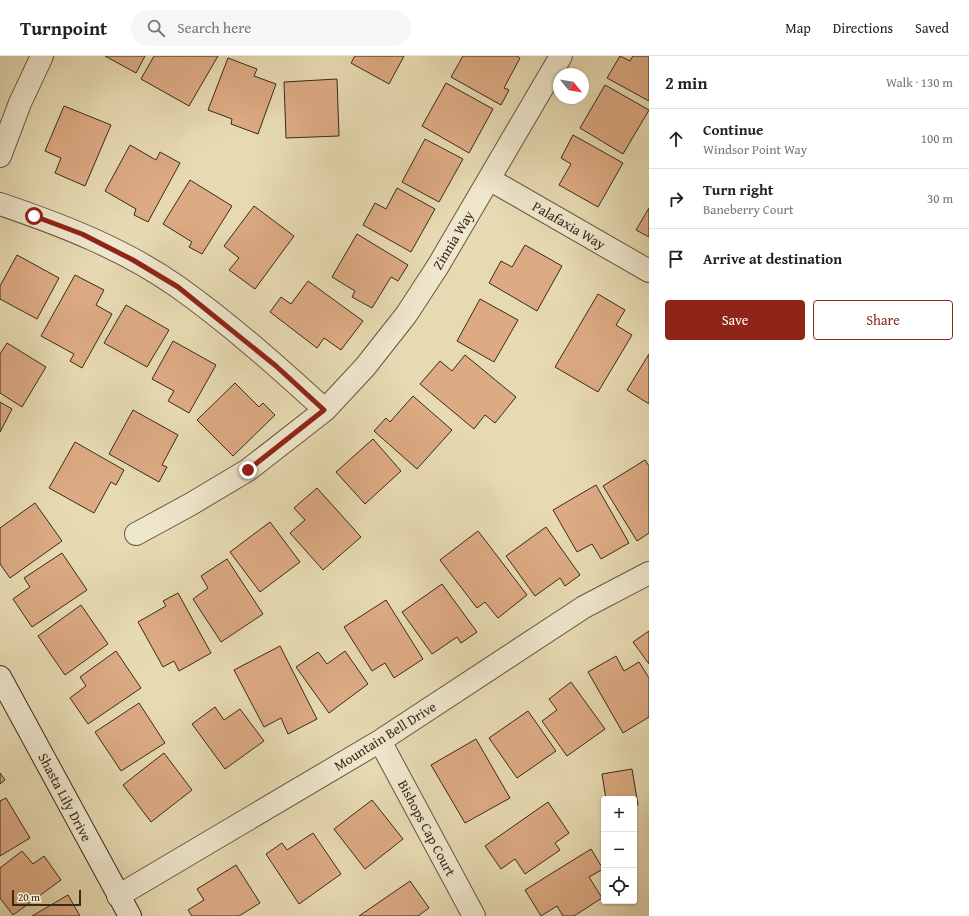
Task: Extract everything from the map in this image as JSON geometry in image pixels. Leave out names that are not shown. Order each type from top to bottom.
[{"type":"street","points":[[0,156],[20,102],[42,56]]},
{"type":"street","name":"Zinnia Way","points":[[136,534],[191,504],[248,470],[324,410],[364,367],[406,315],[438,266],[560,56]]},
{"type":"street","name":"Palafaxia Way","points":[[489,179],[649,271]]},
{"type":"street","points":[[0,204],[82,234],[133,260],[178,287],[276,366],[324,410]]},
{"type":"street","name":"Mountain Bell Drive","points":[[118,896],[380,741],[584,607],[649,573]]},
{"type":"street","name":"Shasta Lily Drive","points":[[0,677],[130,916]]},
{"type":"street","name":"Bishops Cap Court","points":[[380,741],[474,916]]},
{"type":"building","points":[[105,56],[145,56],[136,73]]},
{"type":"building","points":[[154,56],[218,56],[189,106],[141,79]]},
{"type":"building","points":[[355,56],[404,56],[389,84],[351,63]]},
{"type":"building","points":[[463,56],[517,56],[520,58],[504,88],[509,90],[501,105],[451,77]]},
{"type":"building","points":[[620,56],[630,61],[633,56],[649,56],[649,101],[607,78]]},
{"type":"building","points":[[228,58],[257,69],[254,76],[276,84],[258,134],[231,124],[232,119],[208,110]]},
{"type":"building","points":[[337,79],[339,136],[286,138],[284,82]]},
{"type":"building","points":[[446,83],[493,109],[469,153],[422,126]]},
{"type":"building","points":[[605,85],[649,110],[623,154],[580,128]]},
{"type":"building","points":[[64,106],[111,125],[85,186],[55,173],[61,158],[45,151]]},
{"type":"building","points":[[573,135],[623,163],[598,207],[559,185],[571,164],[561,158]]},
{"type":"building","points":[[425,139],[463,159],[439,202],[402,182]]},
{"type":"building","points":[[130,145],[156,160],[160,152],[180,163],[148,222],[134,215],[136,209],[105,191]]},
{"type":"building","points":[[190,180],[232,206],[202,254],[189,247],[192,242],[163,224]]},
{"type":"building","points":[[397,188],[435,209],[411,252],[363,225],[375,203],[386,209]]},
{"type":"building","points":[[254,206],[294,236],[255,289],[229,270],[239,258],[224,246]]},
{"type":"building","points":[[649,208],[649,237],[636,230]]},
{"type":"building","points":[[357,234],[408,265],[398,281],[391,277],[372,308],[352,297],[355,291],[332,277]]},
{"type":"building","points":[[525,245],[562,266],[537,311],[489,283],[501,261],[512,267]]},
{"type":"building","points":[[17,255],[59,278],[37,319],[0,299],[0,286]]},
{"type":"building","points":[[75,275],[104,290],[96,305],[112,314],[82,368],[70,361],[74,354],[41,336]]},
{"type":"building","points":[[308,281],[363,321],[341,350],[324,338],[317,348],[270,312],[281,297],[291,304]]},
{"type":"building","points":[[598,294],[625,310],[616,325],[632,335],[598,392],[555,367]]},
{"type":"building","points":[[480,299],[518,320],[494,362],[457,341]]},
{"type":"building","points":[[126,305],[169,330],[147,367],[104,343]]},
{"type":"building","points":[[173,341],[216,365],[189,413],[168,401],[174,391],[152,379]]},
{"type":"building","points":[[7,343],[46,367],[22,407],[0,393],[0,354]]},
{"type":"building","points":[[649,354],[649,404],[627,390]]},
{"type":"building","points":[[465,355],[516,397],[495,423],[485,415],[474,429],[420,384],[440,361],[452,371]]},
{"type":"building","points":[[235,383],[259,407],[263,403],[275,415],[233,456],[197,420]]},
{"type":"building","points":[[413,396],[452,430],[417,469],[374,431],[386,418],[390,422]]},
{"type":"building","points":[[0,402],[12,409],[0,432]]},
{"type":"building","points":[[133,410],[178,435],[162,465],[167,467],[159,482],[109,454]]},
{"type":"building","points":[[373,439],[401,471],[365,504],[336,472]]},
{"type":"building","points":[[75,442],[124,470],[116,485],[111,482],[94,513],[49,488]]},
{"type":"building","points":[[645,460],[649,466],[649,533],[637,541],[603,486]]},
{"type":"building","points":[[596,485],[629,543],[601,559],[592,544],[577,552],[553,510]]},
{"type":"building","points":[[317,488],[361,537],[323,570],[290,533],[305,520],[294,508]]},
{"type":"building","points":[[35,503],[62,541],[10,578],[0,564],[0,528]]},
{"type":"building","points":[[270,522],[300,562],[260,592],[230,552]]},
{"type":"building","points":[[546,527],[580,575],[565,586],[560,578],[535,596],[506,556]]},
{"type":"building","points":[[478,531],[527,595],[498,618],[485,602],[477,608],[440,560]]},
{"type":"building","points":[[62,553],[87,590],[32,627],[13,599],[30,587],[24,578]]},
{"type":"building","points":[[227,559],[263,614],[221,642],[193,599],[208,588],[201,576]]},
{"type":"building","points":[[442,584],[477,632],[461,643],[457,637],[432,654],[402,612]]},
{"type":"building","points":[[178,593],[211,653],[179,671],[174,661],[163,667],[138,622],[166,606],[163,601]]},
{"type":"building","points":[[386,600],[423,659],[394,678],[385,663],[372,671],[344,627]]},
{"type":"building","points":[[81,605],[108,644],[65,675],[38,636]]},
{"type":"building","points":[[649,631],[649,664],[633,642]]},
{"type":"building","points":[[280,646],[317,719],[288,734],[281,718],[264,727],[234,670]]},
{"type":"building","points":[[116,651],[141,688],[88,724],[70,698],[86,686],[80,677]]},
{"type":"building","points":[[345,651],[368,684],[329,713],[296,667],[318,652],[327,664]]},
{"type":"building","points":[[616,656],[624,671],[639,662],[649,678],[649,717],[623,733],[588,672]]},
{"type":"building","points":[[571,682],[605,729],[567,756],[542,721],[557,710],[549,699]]},
{"type":"building","points":[[139,703],[165,743],[121,771],[95,732]]},
{"type":"building","points":[[215,707],[224,720],[240,709],[264,741],[225,769],[192,724]]},
{"type":"building","points":[[528,711],[556,751],[517,778],[489,738]]},
{"type":"building","points":[[476,739],[510,798],[465,823],[431,765]]},
{"type":"building","points":[[164,753],[192,790],[151,822],[123,785]]},
{"type":"building","points":[[632,769],[636,796],[606,796],[602,774]]},
{"type":"building","points":[[0,773],[5,780],[0,784]]},
{"type":"building","points":[[6,798],[30,838],[0,856],[0,801]]},
{"type":"building","points":[[372,800],[403,839],[365,869],[334,829]]},
{"type":"building","points":[[548,802],[569,833],[555,843],[560,850],[525,874],[515,859],[501,869],[485,846]]},
{"type":"building","points":[[313,833],[341,874],[299,904],[266,854],[282,843],[287,850]]},
{"type":"building","points":[[591,849],[601,866],[601,870],[589,877],[601,899],[574,916],[563,916],[557,906],[541,916],[525,890]]},
{"type":"building","points":[[22,851],[33,864],[44,856],[61,880],[13,915],[0,898],[0,868]]},
{"type":"building","points":[[236,865],[260,903],[239,916],[192,916],[188,910],[204,900],[197,889]]},
{"type":"building","points":[[410,881],[429,908],[418,916],[359,916]]},
{"type":"building","points":[[68,895],[80,916],[32,916]]},
{"type":"route","points":[[34,216],[82,234],[133,260],[178,287],[276,366],[324,410],[248,470]]}]
